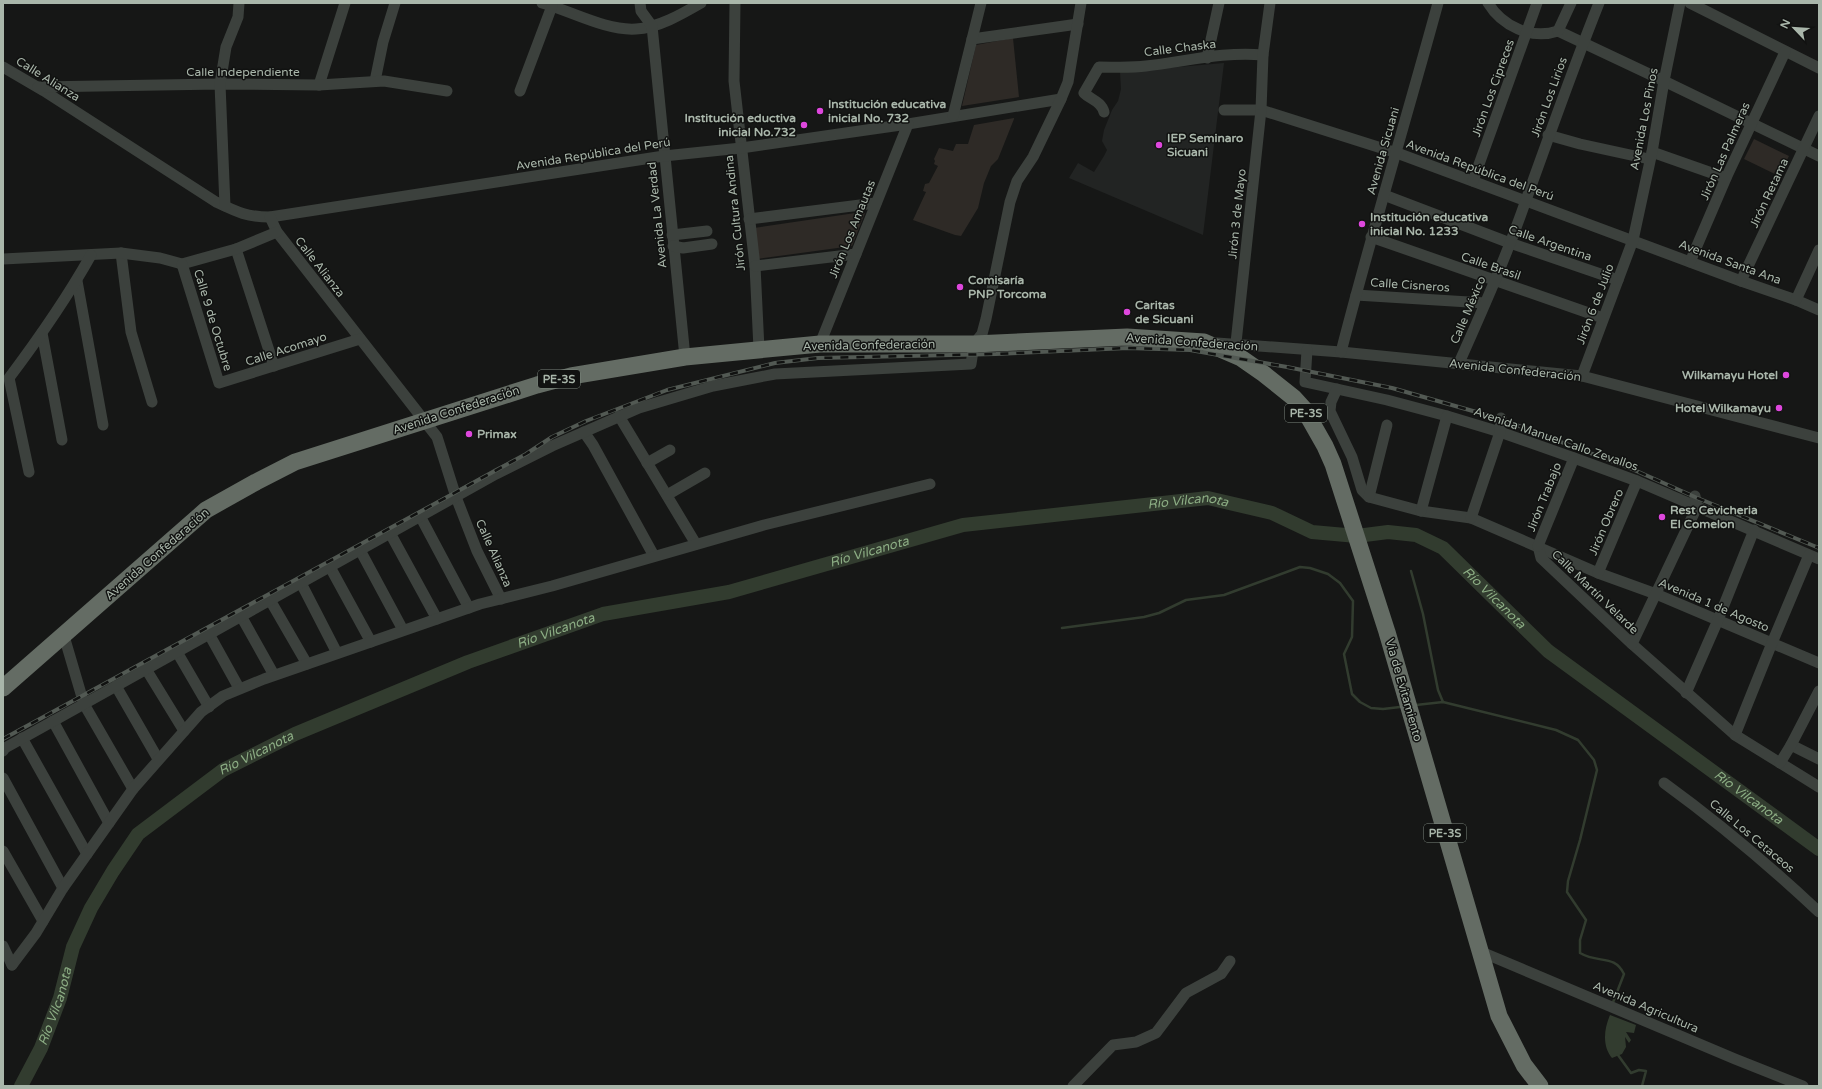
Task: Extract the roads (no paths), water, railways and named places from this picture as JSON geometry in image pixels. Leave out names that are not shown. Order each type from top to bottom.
[{"type":"highway","name":"Avenida Confederación","points":[[3,688],[206,510],[296,462],[425,421],[502,394],[571,376],[685,357],[820,344],[974,344],[1127,337],[1204,342]]},
{"type":"highway","name":"Vía de Evitamiento","points":[[1204,342],[1235,350],[1294,398],[1304,409],[1324,446],[1341,490],[1394,655],[1499,1016],[1524,1065],[1540,1086]]},
{"type":"street","points":[[225,206],[220,84],[226,47],[238,17],[239,3]]},
{"type":"street","points":[[319,85],[345,3]]},
{"type":"street","points":[[376,81],[383,42],[395,3]]},
{"type":"street","name":"Avenida La Verdad","points":[[640,3],[641,11],[652,26],[685,357]]},
{"type":"street","points":[[520,91],[547,4],[603,24],[637,30],[674,17],[701,3]]},
{"type":"street","name":"Jirón Cultura Andina","points":[[735,3],[734,81],[754,266],[759,349]]},
{"type":"street","points":[[953,116],[980,3]]},
{"type":"street","points":[[3,751],[5,748],[52,721],[496,474],[584,432],[639,408],[713,386],[775,374],[971,364],[974,344],[982,334],[1010,202],[1017,181],[1033,157],[1062,99],[1068,82],[1081,3]]},
{"type":"street","points":[[1207,58],[1219,3]]},
{"type":"street","name":"Jirón 3 de Mayo","points":[[1235,350],[1261,110],[1263,55],[1270,3]]},
{"type":"street","name":"Avenida Sicuani","points":[[1341,352],[1371,237],[1397,153],[1438,3]]},
{"type":"street","points":[[1488,3],[1500,19],[1527,32],[1540,35],[1558,31],[1819,156]]},
{"type":"street","name":"Jirón Los Cipreces","points":[[1473,181],[1537,3]]},
{"type":"street","points":[[1558,31],[1571,3]]},
{"type":"street","name":"Jirón Los Lirios","points":[[1526,201],[1548,135],[1599,3]]},
{"type":"street","name":"Avenida Los Pinos","points":[[1633,240],[1651,156],[1680,3]]},
{"type":"street","points":[[1690,3],[1819,68]]},
{"type":"street","points":[[972,39],[1078,24]]},
{"type":"street","name":"Jirón Las Palmeras","points":[[1690,262],[1726,178],[1785,52]]},
{"type":"street","name":"Calle Chaska","points":[[1104,112],[1102,106],[1098,102],[1084,93],[1099,67],[1145,66],[1207,58],[1254,54],[1263,55]]},
{"type":"street","name":"Calle Alianza","points":[[3,67],[38,87],[225,206],[254,217],[270,216],[277,232],[437,437],[456,497],[477,551],[501,599]]},
{"type":"street","name":"Calle Independiente","points":[[38,87],[220,84],[319,85],[384,80],[447,91]]},
{"type":"street","name":"Avenida República del Perú","points":[[270,216],[664,156],[741,148],[908,124],[1062,99]]},
{"type":"street","name":"Avenida República del Perú","points":[[1224,110],[1261,110],[1397,153],[1633,240]]},
{"type":"street","name":"Jirón Retama","points":[[1741,281],[1819,116]]},
{"type":"street","name":"Jirón Los Amautas","points":[[820,344],[908,124]]},
{"type":"street","points":[[1548,135],[1580,144],[1651,156],[1726,178]]},
{"type":"street","name":"Calle Argentina","points":[[1384,195],[1510,243],[1618,280]]},
{"type":"street","name":"Calle México","points":[[1459,363],[1495,281],[1526,201]]},
{"type":"street","points":[[749,219],[876,203]]},
{"type":"street","points":[[673,241],[707,231]]},
{"type":"street","points":[[3,259],[121,253],[160,258],[182,264],[236,249],[277,232]]},
{"type":"street","name":"Calle Brasil","points":[[1371,237],[1603,318]]},
{"type":"street","name":"Avenida Santa Ana","points":[[1633,240],[1796,300],[1819,310]]},
{"type":"street","name":"Jirón 6 de Julio","points":[[1582,376],[1633,240]]},
{"type":"street","points":[[673,241],[683,248],[712,244]]},
{"type":"street","points":[[236,249],[274,366]]},
{"type":"street","points":[[1796,300],[1819,250]]},
{"type":"street","points":[[121,253],[130,332],[152,402]]},
{"type":"street","points":[[754,266],[856,254]]},
{"type":"street","points":[[29,472],[9,378],[42,334],[77,281],[91,255]]},
{"type":"street","name":"Calle 9 de Octubre","points":[[182,264],[219,383]]},
{"type":"street","points":[[77,281],[103,425]]},
{"type":"street","name":"Calle Cisneros","points":[[1356,295],[1485,303]]},
{"type":"street","points":[[42,334],[62,440]]},
{"type":"street","name":"Calle Acomayo","points":[[219,383],[360,339]]},
{"type":"street","name":"Avenida Confederación","points":[[1235,350],[1308,350],[1341,352],[1582,376],[1819,438]]},
{"type":"street","points":[[1294,398],[1305,382],[1308,350]]},
{"type":"street","name":"Avenida Manuel Callo Zevallos","points":[[1305,382],[1387,400],[1500,432],[1696,501],[1754,530],[1814,557]]},
{"type":"street","points":[[1337,389],[1330,411],[1355,464],[1362,490],[1369,497]]},
{"type":"street","points":[[619,416],[696,544]]},
{"type":"street","points":[[1421,511],[1447,416]]},
{"type":"street","points":[[1471,518],[1500,432],[1501,418]]},
{"type":"street","points":[[1369,497],[1387,425]]},
{"type":"street","points":[[584,432],[593,445],[654,556]]},
{"type":"street","points":[[647,463],[670,450]]},
{"type":"street","name":"Jirón Trabajo","points":[[1538,546],[1574,458]]},
{"type":"street","points":[[666,496],[705,473]]},
{"type":"street","name":"Jirón Obrero","points":[[1598,574],[1637,481]]},
{"type":"street","points":[[3,946],[12,965],[133,789],[184,731],[223,696],[274,675],[469,608],[696,544],[851,503],[930,484]]},
{"type":"street","name":"Calle Martín Velarde","points":[[1369,497],[1421,511],[1471,518],[1538,546],[1541,558],[1686,693],[1735,735],[1819,787]]},
{"type":"street","points":[[1632,644],[1656,594],[1696,501]]},
{"type":"street","points":[[420,516],[469,608]]},
{"type":"street","points":[[1686,693],[1718,620],[1754,530]]},
{"type":"street","points":[[390,533],[437,619]]},
{"type":"street","name":"Avenida 1 de Agosto","points":[[1538,546],[1598,574],[1656,594],[1819,663]]},
{"type":"street","points":[[360,550],[403,630]]},
{"type":"street","points":[[1735,735],[1772,643],[1814,557]]},
{"type":"street","points":[[330,567],[370,642]]},
{"type":"street","points":[[300,583],[337,653]]},
{"type":"street","points":[[270,600],[307,664]]},
{"type":"street","points":[[241,616],[274,675]]},
{"type":"street","points":[[209,634],[240,688]]},
{"type":"street","points":[[64,636],[84,704],[133,789]]},
{"type":"street","points":[[177,652],[209,707]]},
{"type":"street","points":[[146,669],[184,731]]},
{"type":"street","points":[[116,686],[158,759]]},
{"type":"street","points":[[1780,763],[1815,709],[1819,691]]},
{"type":"street","points":[[52,721],[109,823]]},
{"type":"street","points":[[22,738],[87,854]]},
{"type":"street","points":[[1792,745],[1819,759]]},
{"type":"street","points":[[3,778],[64,888]]},
{"type":"street","name":"Calle Los Cetaceos","points":[[1664,783],[1708,815],[1778,873],[1819,912]]},
{"type":"street","points":[[3,851],[43,921]]},
{"type":"street","name":"Avenida Agricultura","points":[[1479,951],[1604,1002],[1735,1059],[1803,1086]]},
{"type":"street","points":[[1073,1086],[1113,1045],[1136,1042],[1156,1033],[1186,993],[1221,974],[1230,960]]},
{"type":"waterway","name":"Río Vilcanota","points":[[21,1086],[41,1048],[60,998],[73,947],[91,908],[113,871],[138,834],[223,770],[295,734],[468,662],[603,614],[729,592],[963,525],[1208,498],[1272,513],[1312,532],[1357,536],[1388,532],[1416,535],[1443,548],[1548,651],[1819,849]]},
{"type":"waterway","points":[[1062,628],[1144,617],[1159,613],[1186,600],[1224,595],[1300,567],[1310,568],[1328,574],[1340,583],[1353,601],[1352,637],[1344,654],[1352,694],[1360,702],[1371,708],[1383,709],[1400,707]]},
{"type":"waterway","points":[[1411,571],[1423,614],[1438,690],[1443,702]]},
{"type":"waterway","points":[[1416,705],[1443,702],[1556,730],[1578,740],[1594,760],[1597,770],[1580,840],[1568,881],[1567,892],[1586,920],[1580,940],[1580,953],[1593,958],[1611,961],[1616,964],[1624,974],[1612,1005]]},
{"type":"waterway","points":[[1618,1055],[1631,1073],[1639,1070],[1646,1071],[1642,1086]]},
{"type":"railway","points":[[3,739],[526,454],[552,437],[586,421],[667,390],[775,363],[818,358],[996,354],[1128,348],[1190,350],[1287,367],[1392,388],[1501,419],[1632,469],[1695,497],[1819,548]]},
{"type":"place","name":"Institución educativa inicial No. 732","points":[[820,111]]},
{"type":"place","name":"Institución eductiva inicial No.732","points":[[804,125]]},
{"type":"place","name":"IEP Seminaro Sicuani","points":[[1159,145]]},
{"type":"place","name":"Institución educativa inicial No. 1233","points":[[1362,224]]},
{"type":"place","name":"Comisaría PNP Torcoma","points":[[960,287]]},
{"type":"place","name":"Caritas de Sicuani","points":[[1127,312]]},
{"type":"place","name":"Wilkamayu Hotel","points":[[1786,375]]},
{"type":"place","name":"Hotel Wilkamayu","points":[[1779,408]]},
{"type":"place","name":"Primax","points":[[469,434]]},
{"type":"place","name":"Rest Cevicheria El Comelon","points":[[1662,517]]}]
